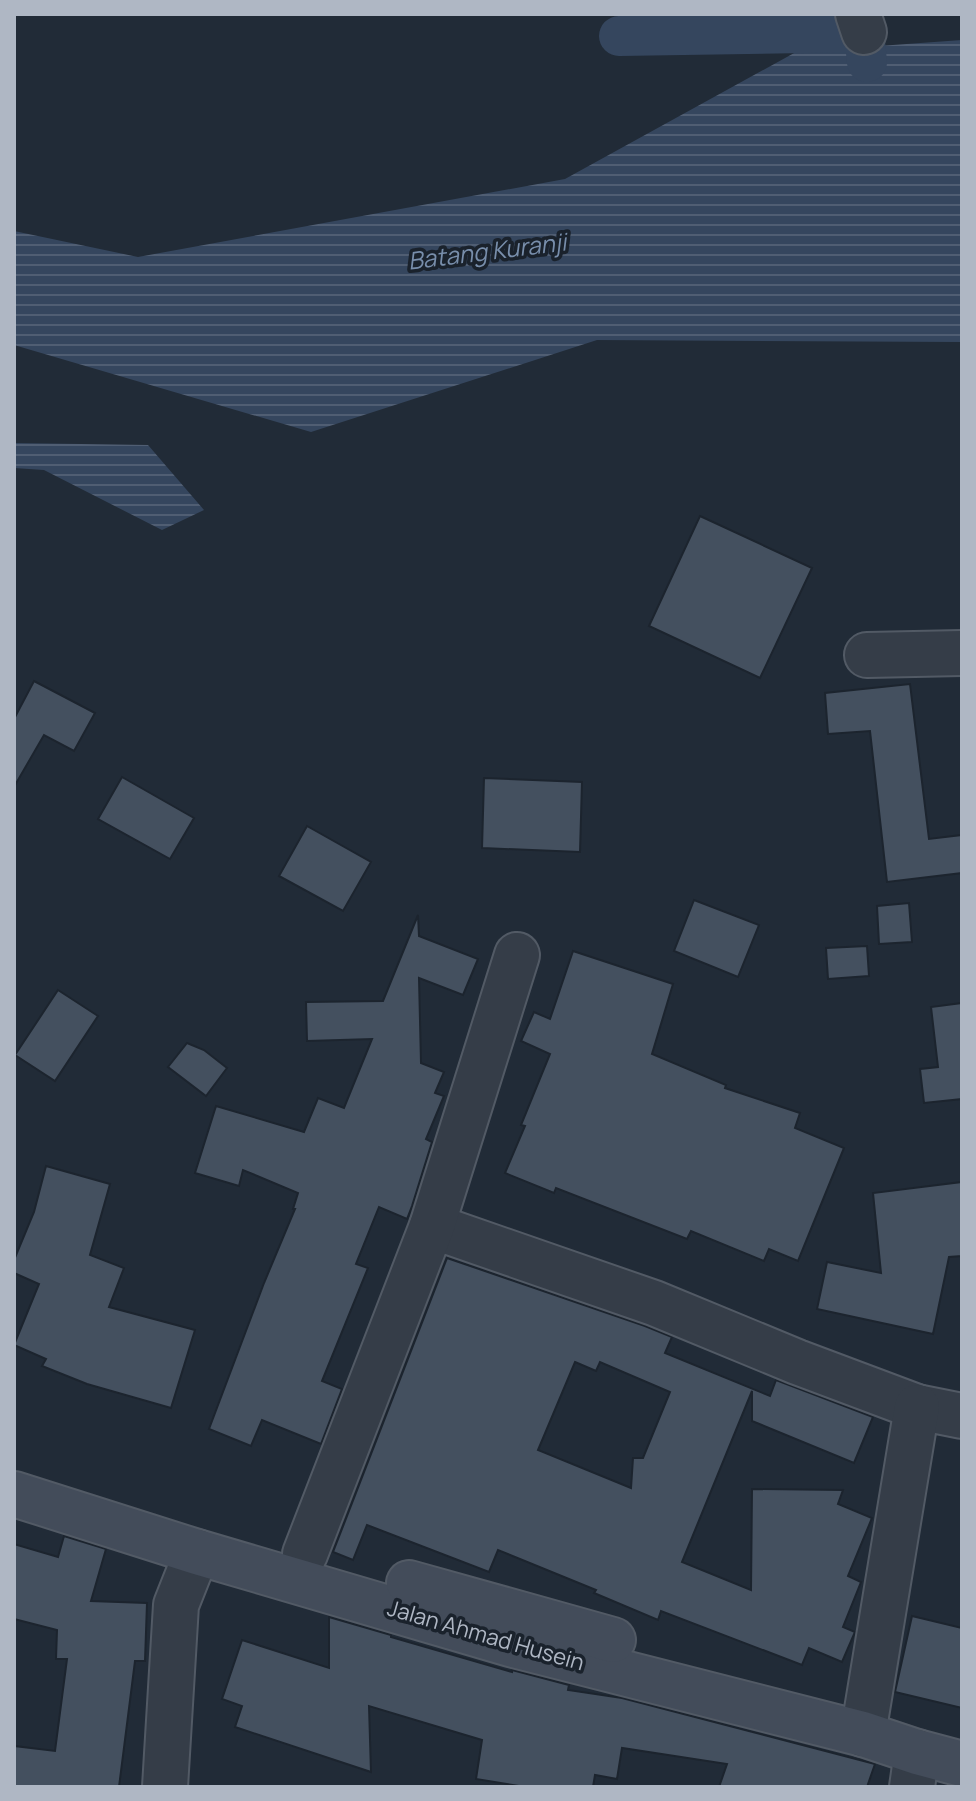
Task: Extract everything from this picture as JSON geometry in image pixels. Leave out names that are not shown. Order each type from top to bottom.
[{"type":"main road","name":"Jalan Ahmad Husein","points":[[14,1467],[864,1722],[915,1770],[962,1764]]},
{"type":"main road","name":"Jalan Ahmad Husein","points":[[14,1494],[197,1552],[510,1644],[864,1722],[962,1736]]},
{"type":"street","points":[[867,655],[962,653]]},
{"type":"street","points":[[305,1554],[432,1226],[517,955]]},
{"type":"street","points":[[432,1226],[654,1303],[917,1407],[962,1416]]},
{"type":"street","points":[[864,1722],[917,1407]]},
{"type":"street","points":[[165,1787],[176,1605],[197,1552]]},
{"type":"water","name":"Batang Kuranji","points":[[962,40],[962,342],[597,340],[311,432],[14,345],[14,231],[138,257],[565,179],[796,52]]},
{"type":"water","points":[[14,443],[148,445],[204,510],[162,530],[44,470],[14,468]]},
{"type":"building","points":[[700,516],[812,568],[760,678],[649,626]]},
{"type":"building","points":[[34,681],[95,713],[74,751],[44,735],[14,787],[14,719]]},
{"type":"building","points":[[910,684],[929,839],[962,835],[962,873],[887,882],[870,731],[828,734],[825,693]]},
{"type":"building","points":[[122,777],[194,818],[170,859],[98,819]]},
{"type":"building","points":[[484,778],[582,782],[580,852],[482,848]]},
{"type":"building","points":[[307,826],[371,862],[343,911],[279,876]]},
{"type":"building","points":[[694,900],[759,925],[738,977],[674,951]]},
{"type":"building","points":[[909,903],[912,942],[879,944],[877,906]]},
{"type":"building","points":[[418,915],[419,936],[478,959],[463,995],[419,978],[421,1063],[444,1072],[435,1093],[444,1096],[426,1139],[432,1142],[412,1206],[407,1219],[379,1207],[356,1264],[368,1268],[322,1381],[342,1389],[321,1444],[262,1420],[251,1446],[209,1429],[295,1209],[298,1193],[243,1170],[239,1186],[195,1173],[216,1106],[304,1132],[318,1098],[344,1108],[372,1039],[307,1041],[306,1002],[383,1001]]},
{"type":"building","points":[[867,946],[869,976],[828,979],[826,948]]},
{"type":"building","points":[[573,951],[673,984],[652,1054],[726,1085],[725,1088],[800,1113],[795,1128],[844,1148],[798,1261],[769,1249],[764,1261],[691,1231],[687,1239],[556,1188],[554,1193],[505,1173],[550,1054],[521,1041],[534,1012],[550,1019]]},
{"type":"building","points":[[58,990],[98,1016],[55,1081],[15,1055]]},
{"type":"building","points":[[962,1003],[962,1099],[924,1103],[920,1069],[938,1067],[931,1007]]},
{"type":"building","points":[[187,1043],[204,1050],[227,1068],[206,1096],[168,1067]]},
{"type":"building","points":[[46,1166],[110,1184],[90,1255],[124,1268],[109,1307],[195,1330],[171,1408],[87,1384],[42,1366],[46,1359],[14,1345],[39,1284],[14,1273],[14,1260],[34,1212]]},
{"type":"building","points":[[962,1182],[962,1256],[949,1257],[933,1334],[817,1309],[827,1262],[881,1273],[873,1193]]},
{"type":"building","points":[[447,1258],[672,1337],[665,1353],[770,1396],[776,1380],[873,1417],[854,1463],[752,1421],[752,1391],[682,1562],[751,1590],[752,1489],[843,1490],[838,1504],[872,1518],[848,1576],[861,1582],[843,1627],[855,1632],[842,1662],[809,1648],[802,1665],[661,1611],[658,1620],[594,1593],[596,1590],[498,1550],[489,1572],[367,1525],[353,1560],[333,1552]],"holes":[[[575,1362],[596,1371],[600,1362],[670,1392],[643,1458],[633,1458],[631,1488],[538,1450]]]},
{"type":"building","points":[[64,1536],[106,1549],[91,1601],[147,1603],[145,1661],[135,1661],[119,1787],[14,1787],[14,1746],[55,1751],[67,1659],[56,1659],[57,1630],[14,1619],[14,1544],[58,1557]]},
{"type":"building","points":[[912,1616],[962,1628],[962,1708],[895,1692]]},
{"type":"building","points":[[329,1617],[512,1672],[569,1685],[568,1690],[622,1698],[875,1764],[867,1787],[719,1787],[727,1764],[622,1748],[617,1779],[595,1775],[593,1787],[525,1787],[476,1779],[482,1740],[369,1706],[371,1772],[235,1727],[242,1706],[222,1699],[242,1640],[329,1668]]},
{"type":"waterway","points":[[619,36],[864,32],[867,62]]}]
